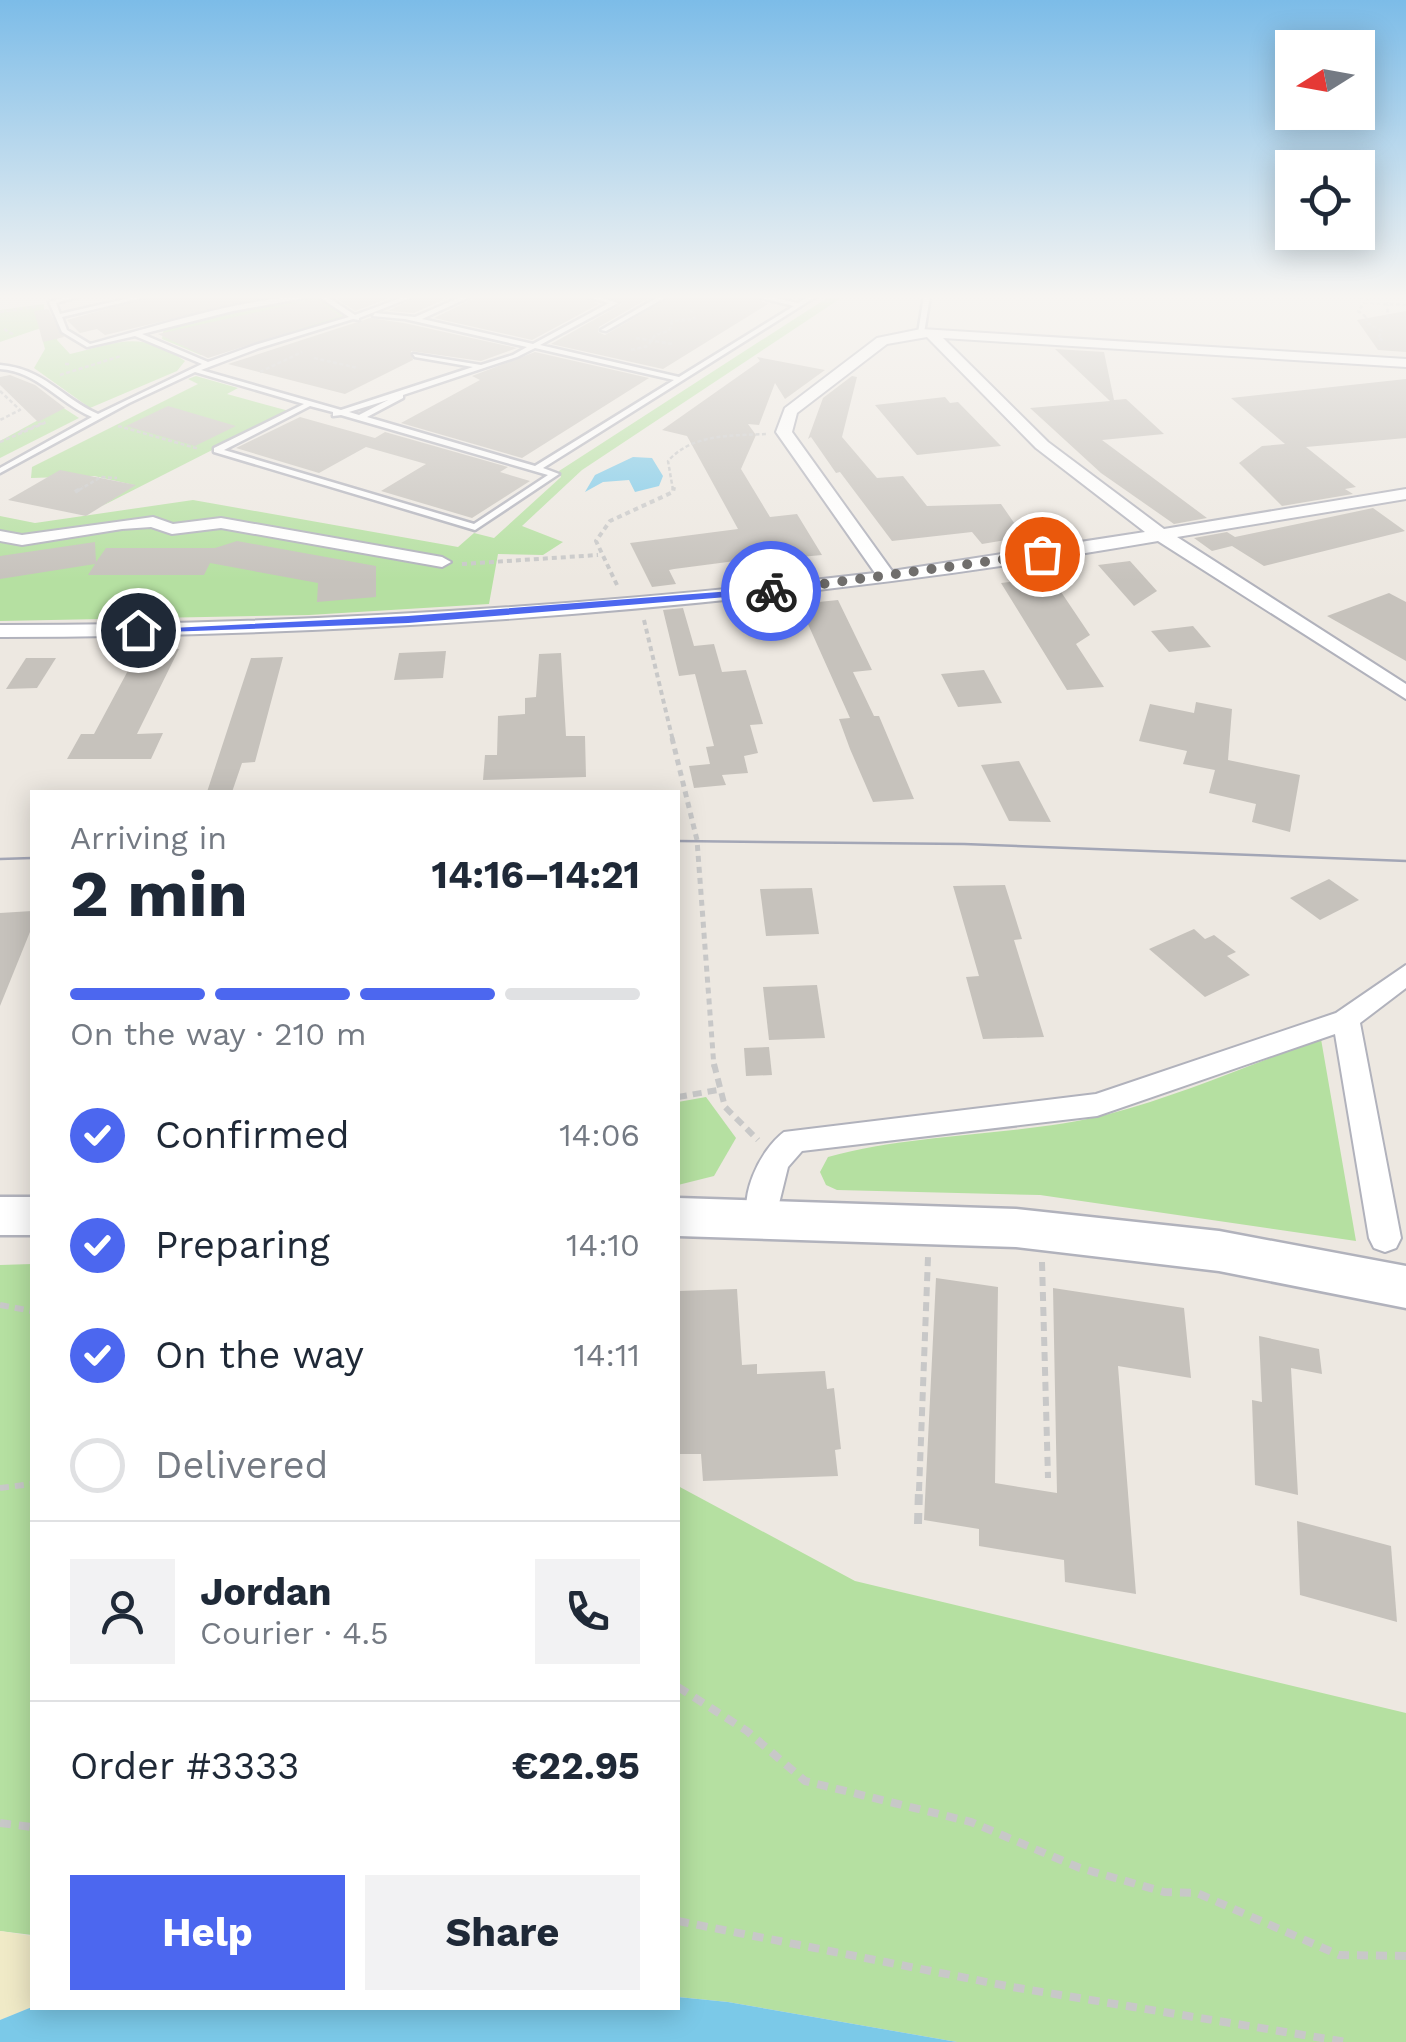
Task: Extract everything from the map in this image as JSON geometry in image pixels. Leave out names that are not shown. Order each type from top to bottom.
[{"type":"main road","points":[[0,1216],[30,1216]]},
{"type":"main road","points":[[680,1216],[762,1219],[928,1249],[1016,1228],[1219,1251],[1406,1287]]},
{"type":"street","points":[[816,391],[790,411],[784,432],[887,577]]},
{"type":"street","points":[[986,391],[1042,446],[1157,533],[1406,693]]},
{"type":"street","points":[[0,630],[274,626],[634,604],[887,577],[1406,494]]},
{"type":"street","points":[[0,536],[22,540],[122,524],[153,522],[172,530],[221,523],[442,562]]},
{"type":"street","points":[[762,1219],[766,1182],[778,1152],[795,1140],[1096,1105],[1346,1020],[1406,974]]},
{"type":"street","points":[[1346,1020],[1385,1238]]},
{"type":"lane","points":[[56,391],[96,416]]},
{"type":"lane","points":[[2,478],[5,464],[149,391]]},
{"type":"lane","points":[[260,391],[555,474],[475,527],[217,450],[306,406]]},
{"type":"lane","points":[[336,414],[400,391]]},
{"type":"lane","points":[[357,419],[405,391]]},
{"type":"lane","points":[[535,469],[658,391]]},
{"type":"path","points":[[0,391],[20,410],[0,420]]},
{"type":"path","points":[[0,400],[6,397]]},
{"type":"path","points":[[0,442],[76,407]]},
{"type":"path","points":[[110,423],[193,448]]},
{"type":"path","points":[[778,1152],[740,1129],[718,1090],[697,840],[634,604],[598,555],[596,542],[610,521],[673,492],[676,481],[668,461],[680,446],[784,432]]},
{"type":"path","points":[[75,492],[100,477],[117,478]]},
{"type":"path","points":[[442,562],[598,555]]},
{"type":"path","points":[[680,1097],[718,1090]]},
{"type":"path","points":[[918,1524],[928,1249]]},
{"type":"path","points":[[1024,1261],[1062,1263]]},
{"type":"path","points":[[1042,1262],[1048,1478]]},
{"type":"path","points":[[0,1305],[30,1311]]},
{"type":"path","points":[[0,1488],[30,1484]]},
{"type":"path","points":[[680,1687],[747,1731],[806,1781],[971,1822],[1080,1868],[1164,1892],[1197,1894],[1339,1955],[1406,1956]]},
{"type":"path","points":[[0,1823],[30,1826]]},
{"type":"path","points":[[680,1922],[1012,1987],[1346,2042]]},
{"type":"green space","points":[[67,391],[129,391],[90,408]]},
{"type":"green space","points":[[183,391],[232,391],[227,394],[289,411],[102,506],[134,485],[94,476],[31,478],[32,467]]},
{"type":"green space","points":[[682,391],[701,391],[582,470],[522,526],[563,542],[543,555],[498,554],[489,604],[309,615],[0,621],[0,516],[35,523],[193,500],[458,547],[474,533],[494,538],[561,477],[559,471]]},
{"type":"green space","points":[[62,407],[79,418],[0,458],[0,441]]},
{"type":"green space","points":[[1321,1039],[1356,1241],[1040,1195],[837,1190],[826,1185],[820,1172],[828,1157],[862,1149],[1039,1127],[1109,1114],[1189,1089]]},
{"type":"green space","points":[[706,1097],[736,1138],[714,1176],[680,1184],[680,1102]]},
{"type":"green space","points":[[30,1264],[30,1935],[0,1931],[0,1265]]},
{"type":"green space","points":[[680,1487],[855,1581],[1406,1713],[1406,2042],[957,2042],[680,1997]]},
{"type":"sand","points":[[0,1931],[30,1936],[30,2008],[0,2020]]},
{"type":"water","points":[[633,457],[652,458],[663,476],[659,486],[635,492],[629,480],[603,482],[585,492],[595,475]]},
{"type":"water","points":[[680,1997],[957,2042],[0,2042],[0,2020],[30,2008],[680,2010]]},
{"type":"building","points":[[6,391],[43,391],[65,408],[38,422]]},
{"type":"building","points":[[459,391],[628,391],[522,458],[401,423]]},
{"type":"building","points":[[717,391],[772,391],[759,425],[748,424],[756,435],[741,469],[770,517],[797,514],[822,555],[790,558],[788,554],[674,569],[669,570],[676,584],[652,587],[630,543],[738,529],[687,436],[662,430]]},
{"type":"building","points":[[832,391],[853,391],[842,437],[877,478],[903,476],[927,506],[1001,504],[1024,537],[982,544],[972,532],[892,541],[840,472],[836,473],[811,437],[808,439],[823,398]]},
{"type":"building","points":[[1100,391],[1112,391],[1114,400],[1126,399],[1164,434],[1102,440],[1207,518],[1174,524],[1101,473],[1030,408],[1110,401]]},
{"type":"building","points":[[1293,391],[1406,391],[1406,438],[1306,447],[1356,487],[1345,489],[1353,494],[1282,506],[1239,463],[1262,446],[1285,444],[1231,398]]},
{"type":"building","points":[[945,397],[950,403],[958,402],[1001,446],[917,455],[875,405]]},
{"type":"building","points":[[168,406],[236,426],[195,446],[126,426]]},
{"type":"building","points":[[300,417],[375,438],[385,432],[508,467],[500,472],[530,481],[472,518],[381,491],[426,464],[366,447],[319,473],[236,448]]},
{"type":"building","points":[[60,470],[136,485],[86,516],[8,500]]},
{"type":"building","points":[[1373,508],[1405,531],[1264,566],[1232,546],[1212,551],[1194,538],[1227,532],[1235,537]]},
{"type":"building","points":[[237,541],[376,566],[376,597],[317,602],[318,583],[210,563],[204,575],[88,575],[95,564],[0,579],[0,556],[95,542],[96,562],[106,548],[215,548]]},
{"type":"building","points":[[1130,561],[1157,591],[1134,606],[1098,565]]},
{"type":"building","points":[[1051,577],[1090,635],[1076,644],[1104,687],[1067,690],[1001,583]]},
{"type":"building","points":[[1389,593],[1406,602],[1406,661],[1327,616]]},
{"type":"building","points":[[838,600],[872,670],[853,672],[874,716],[879,716],[914,799],[873,802],[850,749],[839,719],[850,718],[799,604]]},
{"type":"building","points":[[683,608],[694,646],[714,644],[722,672],[746,670],[763,724],[750,725],[758,753],[744,756],[748,773],[722,775],[726,785],[694,788],[689,766],[710,764],[706,747],[714,746],[695,674],[679,676],[663,610]]},
{"type":"building","points":[[1193,626],[1211,647],[1169,652],[1151,631]]},
{"type":"building","points":[[179,649],[137,734],[163,733],[151,759],[67,759],[81,734],[94,734],[139,650]]},
{"type":"building","points":[[446,651],[443,678],[394,680],[399,653]]},
{"type":"building","points":[[561,653],[566,736],[585,736],[586,777],[483,780],[485,755],[497,755],[498,716],[525,714],[525,698],[536,697],[539,654]]},
{"type":"building","points":[[283,657],[255,762],[242,763],[233,790],[208,790],[251,658]]},
{"type":"building","points":[[26,658],[56,658],[37,688],[6,689]]},
{"type":"building","points":[[984,670],[1002,703],[958,707],[941,674]]},
{"type":"building","points":[[1196,702],[1232,709],[1228,760],[1300,775],[1290,832],[1252,822],[1256,804],[1209,793],[1215,770],[1183,764],[1187,751],[1139,741],[1150,704],[1194,713]]},
{"type":"building","points":[[1019,761],[1051,822],[1009,821],[981,765]]},
{"type":"building","points":[[1329,879],[1359,900],[1320,920],[1290,898]]},
{"type":"building","points":[[1005,885],[1022,939],[1014,940],[1044,1037],[983,1039],[966,977],[979,976],[953,886]]},
{"type":"building","points":[[812,888],[819,934],[766,936],[760,889]]},
{"type":"building","points":[[30,911],[30,932],[0,1006],[0,913]]},
{"type":"building","points":[[1194,929],[1205,939],[1214,935],[1236,952],[1227,956],[1250,975],[1205,997],[1149,949]]},
{"type":"building","points":[[817,985],[825,1038],[769,1040],[763,987]]},
{"type":"building","points":[[769,1047],[772,1075],[746,1076],[744,1048]]},
{"type":"building","points":[[936,1278],[998,1287],[995,1483],[1057,1493],[1053,1288],[1184,1308],[1191,1378],[1118,1366],[1136,1594],[1065,1582],[1064,1560],[979,1546],[979,1529],[924,1520]]},
{"type":"building","points":[[737,1289],[742,1365],[757,1364],[757,1374],[825,1371],[827,1389],[834,1388],[841,1449],[835,1450],[838,1476],[703,1481],[701,1454],[680,1454],[680,1291]]},
{"type":"building","points":[[1259,1336],[1319,1349],[1322,1374],[1291,1368],[1298,1495],[1255,1485],[1252,1400],[1262,1402]]},
{"type":"building","points":[[1297,1521],[1391,1546],[1397,1622],[1300,1595]]},
{"type":"tram line","points":[[680,841],[964,844],[1406,861]]},
{"type":"tram line","points":[[0,859],[30,858]]},
{"type":"way so far","points":[[771,591],[1042,554]]},
{"type":"route","points":[[138,630],[408,620],[771,591]]}]
